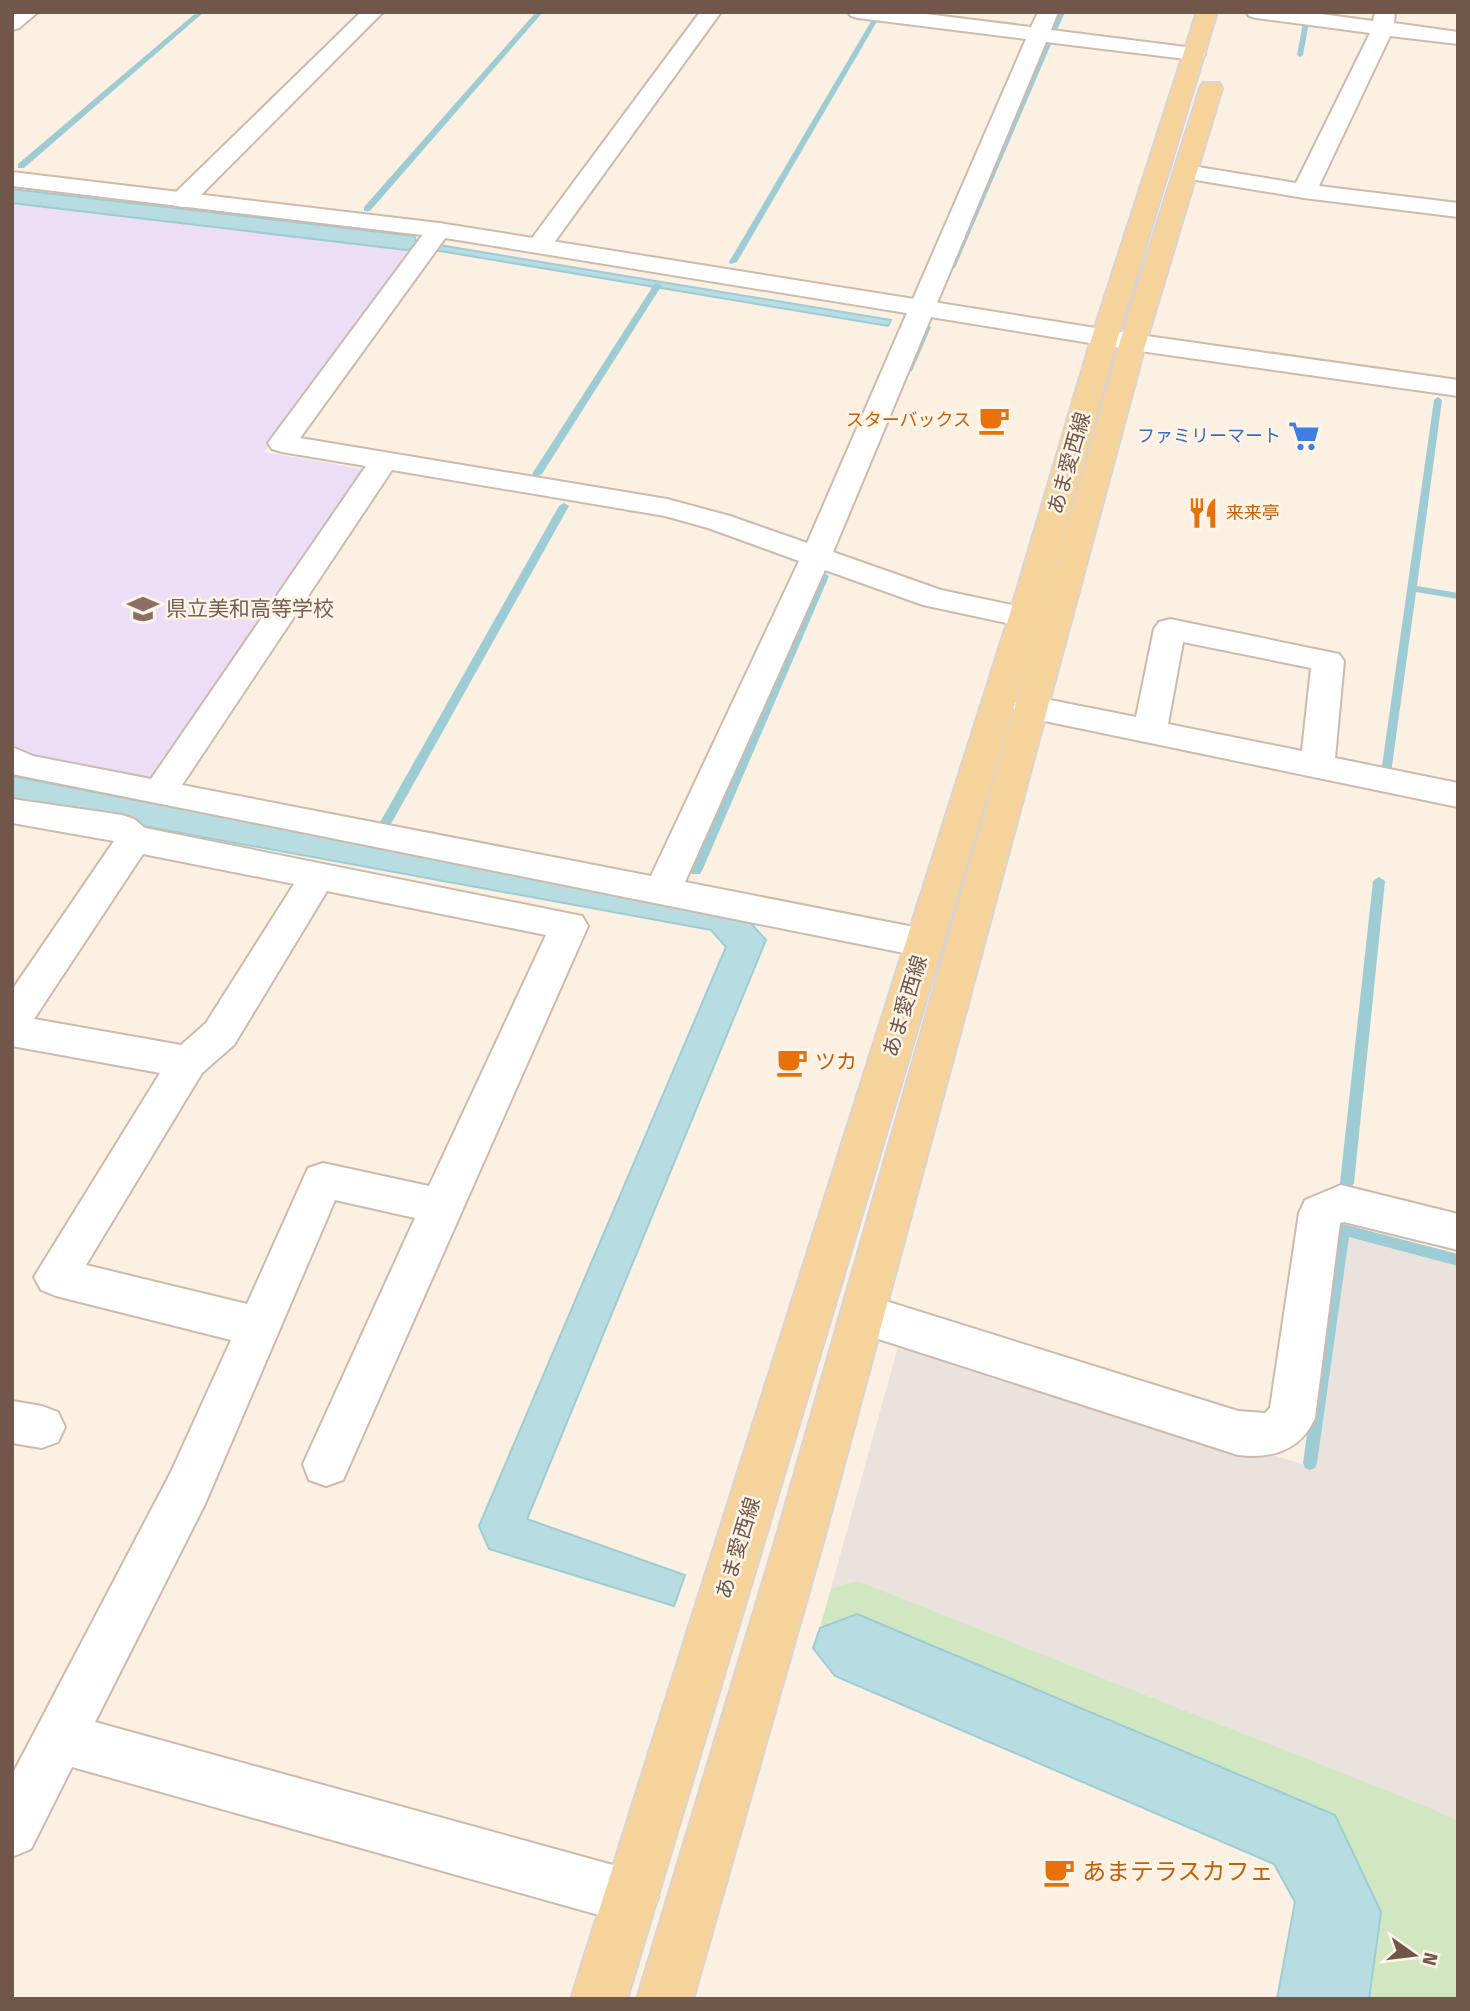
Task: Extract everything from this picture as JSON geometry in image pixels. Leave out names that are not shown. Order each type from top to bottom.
[{"type":"main road","name":"あま愛西線","points":[[665,1999],[863,1314],[1030,707],[1119,339],[1207,12]]},
{"type":"main road","name":"あま愛西線","points":[[599,1999],[1025,617],[1119,339],[1186,172],[1233,12]]},
{"type":"street","points":[[12,24],[27,12]]},
{"type":"street","points":[[182,200],[373,12]]},
{"type":"street","points":[[539,246],[711,12]]},
{"type":"street","points":[[858,12],[1194,54]]},
{"type":"street","points":[[662,892],[816,556],[1048,12]]},
{"type":"street","points":[[1256,12],[1384,20],[1458,38]]},
{"type":"street","points":[[1304,191],[1384,20]]},
{"type":"street","points":[[1186,172],[1304,191],[1458,210]]},
{"type":"street","points":[[12,179],[439,230],[1119,339],[1458,388]]},
{"type":"street","points":[[439,230],[282,443],[667,508],[719,522],[934,598],[1025,617]]},
{"type":"street","points":[[159,793],[384,460]]},
{"type":"street","points":[[1150,731],[1170,629],[1328,661],[1317,765]]},
{"type":"street","points":[[1030,707],[1458,795]]},
{"type":"street","points":[[12,759],[24,766],[924,943]]},
{"type":"street","points":[[12,811],[121,828],[134,839],[569,926],[326,1464]]},
{"type":"street","points":[[12,1021],[134,839]]},
{"type":"street","points":[[259,1327],[56,1277],[188,1062],[220,1034],[318,876]]},
{"type":"street","points":[[12,1031],[188,1062]]},
{"type":"street","points":[[12,1830],[188,1488],[323,1181],[441,1206]]},
{"type":"street","points":[[863,1314],[1238,1433],[1259,1436],[1281,1430],[1292,1418],[1320,1213],[1341,1203],[1458,1232]]},
{"type":"street","points":[[59,1738],[631,1897]]},
{"type":"shaded area","name":"県立美和高等学校","points":[[12,203],[406,250],[412,253],[264,452],[368,470],[154,784],[29,759],[12,748]]},
{"type":"shaded area","points":[[1347,1234],[1458,1262],[1458,1999],[1369,1999],[1381,1912],[820,1628],[901,1336],[1314,1468]]},
{"type":"green space","points":[[857,1581],[1458,1821],[1458,1999],[1369,1999],[1381,1912],[820,1628],[831,1589]]},
{"type":"water","points":[[12,189],[414,236],[417,243],[414,248],[406,250],[12,203]]},
{"type":"water","points":[[439,245],[891,320],[888,326],[434,250]]},
{"type":"water","points":[[12,776],[747,919],[766,940],[527,1519],[685,1575],[674,1606],[489,1549],[479,1526],[726,947],[711,930],[12,802]]},
{"type":"water","points":[[857,1614],[1335,1815],[1381,1912],[1369,1999],[1277,1999],[1295,1902],[1274,1864],[835,1676],[813,1648],[820,1628]]},
{"type":"waterway","points":[[21,166],[201,12]]},
{"type":"waterway","points":[[367,209],[540,12]]},
{"type":"waterway","points":[[1055,29],[1062,12]]},
{"type":"waterway","points":[[733,262],[876,18]]},
{"type":"waterway","points":[[1300,55],[1306,23]]},
{"type":"waterway","points":[[951,268],[1049,42]]},
{"type":"waterway","points":[[537,474],[658,285]]},
{"type":"waterway","points":[[908,371],[927,327]]},
{"type":"waterway","points":[[1386,773],[1438,400]]},
{"type":"waterway","points":[[385,824],[564,506]]},
{"type":"waterway","points":[[696,871],[824,576]]},
{"type":"waterway","points":[[1412,588],[1458,596]]},
{"type":"waterway","points":[[1347,1183],[1379,881]]},
{"type":"waterway","points":[[1310,1463],[1343,1230],[1458,1260]]},
{"type":"place","name":"スターバックス","points":[[994,420]]},
{"type":"place","name":"ファミリーマート","points":[[1304,436]]},
{"type":"place","name":"来来亭","points":[[1203,513]]},
{"type":"place","name":"県立美和高等学校","points":[[143,609]]},
{"type":"place","name":"ツカ","points":[[792,1062]]},
{"type":"place","name":"あまテラスカフェ","points":[[1059,1872]]}]
